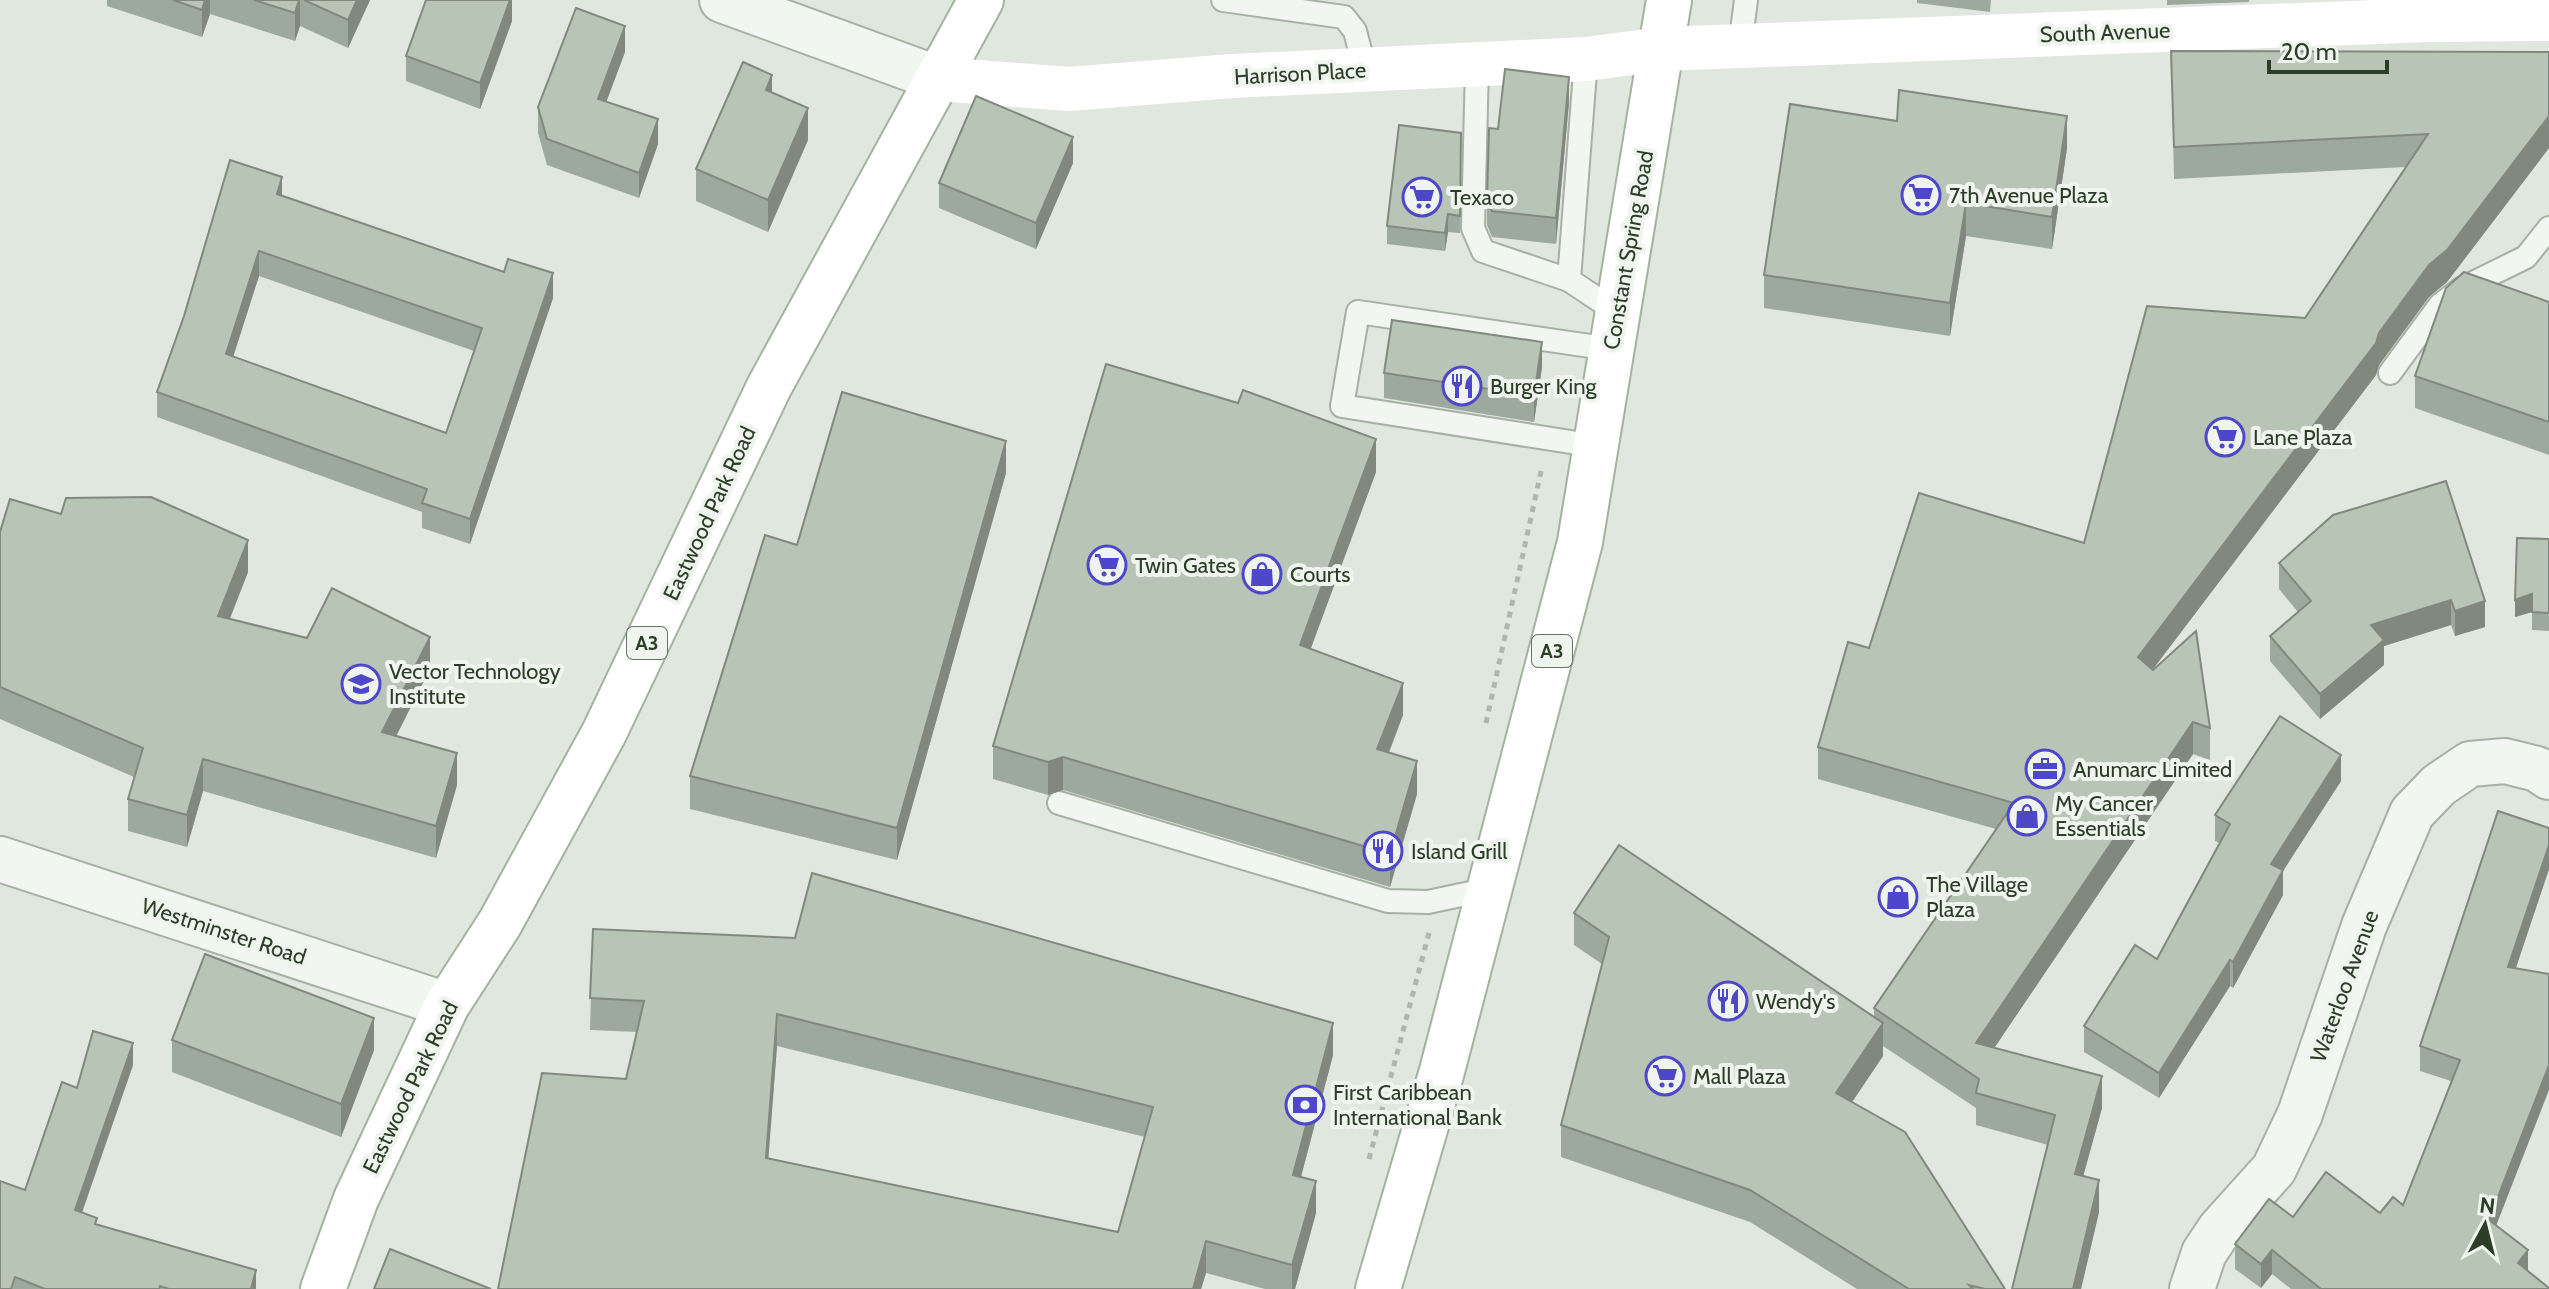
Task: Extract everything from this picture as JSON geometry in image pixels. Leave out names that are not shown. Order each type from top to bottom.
[{"type":"main road","name":"Eastwood Park Road","points":[[323,1289],[356,1199],[447,1005],[500,923],[604,733],[769,387],[981,0]]},
{"type":"main road","name":"Constant Spring Road","points":[[1378,1289],[1442,1071],[1580,542],[1669,0]]},
{"type":"main road","name":"South Avenue","points":[[1662,49],[2413,21],[2549,19]]},
{"type":"main road","name":"Harrison Place","points":[[939,79],[1069,89],[1586,59],[1662,49]]},
{"type":"street","points":[[722,0],[939,79]]},
{"type":"street","name":"Waterloo Avenue","points":[[2192,1289],[2204,1253],[2220,1229],[2274,1169],[2300,1114],[2364,926],[2412,813],[2439,785],[2470,764],[2505,761],[2537,769],[2549,777]]},
{"type":"street","name":"Westminster Road","points":[[0,859],[447,1005]]},
{"type":"lane","points":[[1223,0],[1344,17],[1355,31],[1365,70]]},
{"type":"lane","points":[[1740,46],[1746,0]]},
{"type":"lane","points":[[1569,280],[1586,59]]},
{"type":"lane","points":[[1477,64],[1473,228],[1483,251],[1569,280],[1614,331]]},
{"type":"lane","points":[[2390,373],[2440,305],[2461,289],[2526,257],[2549,228]]},
{"type":"lane","points":[[1596,446],[1342,406],[1358,312],[1614,331]]},
{"type":"lane","points":[[1059,803],[1388,901],[1428,902],[1489,889]]},
{"type":"building","points":[[173,0],[205,0],[202,10]]},
{"type":"building","points":[[254,0],[299,0],[295,13]]},
{"type":"building","points":[[304,0],[357,0],[348,20]]},
{"type":"building","points":[[426,0],[510,0],[480,83],[406,56]]},
{"type":"building","points":[[576,8],[625,26],[598,99],[658,119],[639,173],[547,139],[538,107]]},
{"type":"building","points":[[2171,51],[2549,52],[2549,116],[2447,250],[2429,265],[2379,333],[2376,343],[2138,657],[2153,670],[2196,631],[2210,728],[2193,722],[1976,1043],[2102,1076],[2075,1174],[2099,1180],[2073,1289],[2012,1289],[2055,1115],[1976,1093],[1979,1079],[1874,1008],[2014,803],[1818,747],[1848,642],[1869,648],[1919,493],[2084,543],[2147,306],[2305,318],[2428,134],[2174,147]]},
{"type":"building","points":[[743,62],[772,75],[766,90],[808,108],[768,200],[696,169]]},
{"type":"building","name":"Texaco","points":[[1505,69],[1569,77],[1556,218],[1492,211],[1487,200],[1489,128],[1498,129]]},
{"type":"building","name":"7th Avenue Plaza","points":[[1899,90],[2067,116],[2052,217],[1966,203],[1950,303],[1764,275],[1790,104],[1897,121]]},
{"type":"building","points":[[976,96],[1073,137],[1036,223],[939,183]]},
{"type":"building","name":"Texaco","points":[[1399,125],[1461,133],[1460,216],[1448,214],[1445,233],[1387,226]]},
{"type":"building","points":[[230,160],[282,177],[277,194],[504,272],[508,259],[553,273],[470,519],[422,503],[427,489],[157,392],[184,316]],"holes":[[[259,251],[482,328],[446,433],[226,354]]]},
{"type":"building","points":[[2464,272],[2549,302],[2549,422],[2415,376],[2446,288]]},
{"type":"building","points":[[1392,320],[1542,342],[1534,396],[1384,373]]},
{"type":"building","points":[[1106,364],[1238,403],[1243,390],[1376,439],[1300,645],[1403,683],[1377,749],[1417,761],[1390,854],[1063,757],[1048,762],[993,746]]},
{"type":"building","points":[[842,392],[1006,441],[897,828],[690,776],[765,535],[797,545]]},
{"type":"building","points":[[2446,481],[2485,601],[2455,611],[2451,600],[2371,625],[2384,640],[2320,694],[2270,636],[2311,601],[2279,563],[2333,515]]},
{"type":"building","points":[[151,497],[248,540],[218,616],[307,638],[332,588],[430,637],[382,732],[457,753],[436,826],[203,759],[187,815],[128,799],[143,748],[0,687],[0,532],[10,499],[61,514],[66,498]]},
{"type":"building","points":[[2517,538],[2549,539],[2549,613],[2532,612],[2532,594],[2515,600]]},
{"type":"building","points":[[2280,716],[2341,755],[2271,864],[2283,870],[2233,962],[2230,960],[2159,1073],[2084,1026],[2135,945],[2157,959],[2230,824],[2215,815]]},
{"type":"building","points":[[2498,811],[2549,828],[2549,845],[2508,967],[2549,974],[2549,1065],[2489,1220],[2528,1250],[2518,1263],[2549,1289],[2321,1289],[2272,1250],[2261,1264],[2235,1244],[2269,1199],[2293,1217],[2326,1172],[2380,1213],[2393,1197],[2403,1205],[2460,1060],[2420,1046]]},
{"type":"building","points":[[1619,845],[1883,1023],[1836,1093],[1905,1132],[2005,1289],[1969,1285],[1973,1289],[1909,1289],[1750,1190],[1561,1125],[1609,937],[1574,913]]},
{"type":"building","points":[[812,873],[1333,1023],[1293,1175],[1316,1181],[1292,1265],[1206,1241],[1193,1289],[498,1289],[542,1073],[626,1079],[644,1001],[590,998],[593,929],[795,938]],"holes":[[[777,1014],[1153,1107],[1118,1232],[766,1158]]]},
{"type":"building","points":[[205,954],[374,1018],[341,1104],[172,1040]]},
{"type":"building","points":[[93,1031],[133,1043],[75,1210],[97,1218],[95,1224],[256,1270],[251,1289],[169,1289],[160,1286],[159,1289],[45,1289],[15,1277],[11,1289],[0,1289],[0,1181],[25,1190],[62,1082],[77,1088]]},
{"type":"building","points":[[390,1249],[491,1289],[374,1289]]},
{"type":"place","name":"7th Avenue Plaza","points":[[1921,195]]},
{"type":"place","name":"Texaco","points":[[1422,197]]},
{"type":"place","name":"Burger King","points":[[1462,386]]},
{"type":"place","name":"Lane Plaza","points":[[2225,437]]},
{"type":"place","name":"Twin Gates","points":[[1107,565]]},
{"type":"place","name":"Courts","points":[[1262,574]]},
{"type":"place","name":"Vector Technology Institute","points":[[361,684]]},
{"type":"place","name":"Anumarc Limited","points":[[2045,769]]},
{"type":"place","name":"My Cancer Essentials","points":[[2027,816]]},
{"type":"place","name":"Island Grill","points":[[1383,851]]},
{"type":"place","name":"The Village Plaza","points":[[1898,897]]},
{"type":"place","name":"Wendy's","points":[[1728,1001]]},
{"type":"place","name":"Mall Plaza","points":[[1665,1076]]},
{"type":"place","name":"First Caribbean International Bank","points":[[1305,1105]]}]
